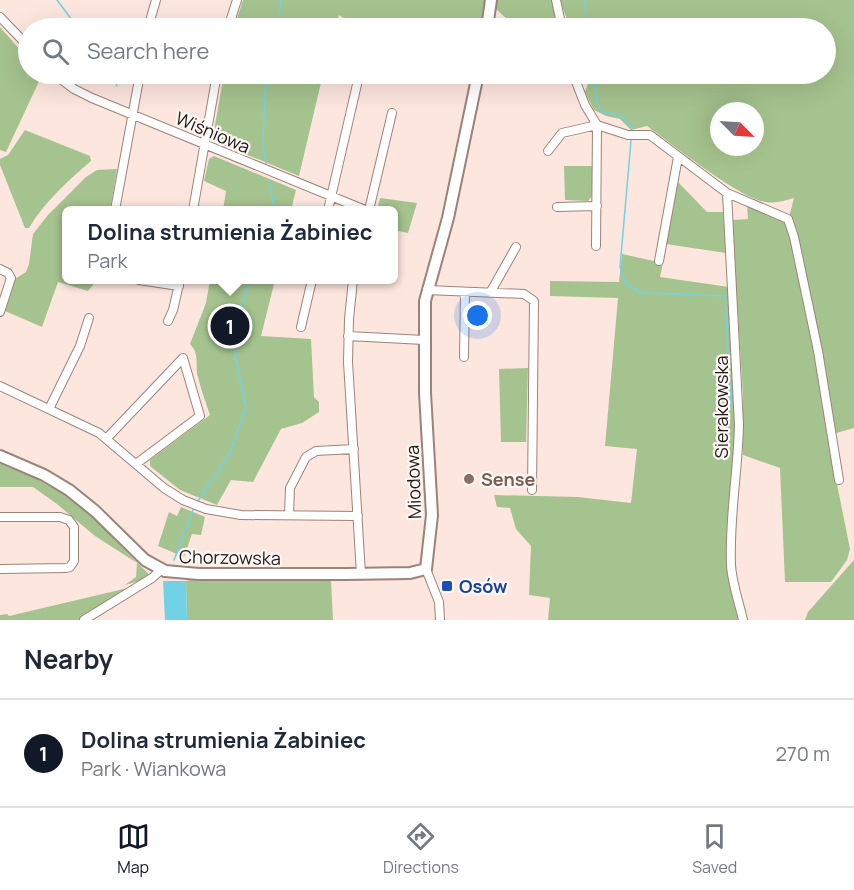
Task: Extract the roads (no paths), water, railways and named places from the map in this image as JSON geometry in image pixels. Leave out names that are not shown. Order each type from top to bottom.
[{"type":"street","points":[[151,18],[156,0]]},
{"type":"street","points":[[231,18],[237,0]]},
{"type":"street","points":[[488,18],[491,0]]},
{"type":"street","points":[[556,0],[560,18]]},
{"type":"street","points":[[0,17],[18,36]]},
{"type":"street","name":"Wiśniowa","points":[[68,84],[81,93],[356,206]]},
{"type":"street","points":[[116,206],[138,84]]},
{"type":"street","points":[[194,206],[215,84]]},
{"type":"street","points":[[329,206],[357,84]]},
{"type":"street","name":"Miodowa","points":[[440,620],[440,602],[426,569],[432,509],[425,393],[425,301],[448,218],[476,84]]},
{"type":"street","points":[[577,84],[585,105],[597,125],[596,246]]},
{"type":"street","points":[[368,206],[392,113]]},
{"type":"street","points":[[548,151],[562,133],[597,125],[628,135],[650,135],[727,193],[788,219],[794,237],[818,351],[839,480]]},
{"type":"street","points":[[659,261],[678,157]]},
{"type":"street","name":"Sierakowska","points":[[727,193],[739,425],[732,514],[731,568],[743,620]]},
{"type":"street","points":[[557,207],[597,206]]},
{"type":"street","points":[[490,293],[516,247]]},
{"type":"street","points":[[0,269],[10,276],[10,283],[0,310]]},
{"type":"street","points":[[168,321],[179,284]]},
{"type":"street","points":[[301,327],[311,284]]},
{"type":"street","points":[[353,284],[348,336],[361,574]]},
{"type":"street","points":[[427,290],[524,294],[534,301],[532,490]]},
{"type":"street","points":[[464,357],[465,292]]},
{"type":"street","points":[[49,409],[80,346],[89,318]]},
{"type":"street","points":[[348,336],[424,340]]},
{"type":"street","points":[[107,438],[186,354],[200,416],[136,464]]},
{"type":"street","points":[[0,386],[94,430],[107,438],[171,493],[206,509],[234,515],[358,516]]},
{"type":"street","points":[[289,515],[290,488],[306,457],[316,451],[354,448]]},
{"type":"street","name":"Chorzowska","points":[[0,456],[69,490],[96,511],[140,556],[161,570],[184,574],[361,574],[410,573],[426,569]]},
{"type":"street","points":[[0,517],[67,519],[74,527],[75,557],[72,564],[66,568],[0,569]]},
{"type":"street","points":[[84,620],[152,578],[161,570]]},
{"type":"water","points":[[163,581],[186,581],[187,620],[165,620]]},
{"type":"waterway","points":[[57,0],[70,18]]},
{"type":"waterway","points":[[279,18],[281,0]]},
{"type":"waterway","points":[[585,0],[586,18]]},
{"type":"waterway","points":[[266,163],[263,147],[265,91],[268,84]]},
{"type":"waterway","points":[[595,84],[598,107],[604,112],[621,116],[632,129]]},
{"type":"waterway","points":[[631,141],[620,267],[626,284],[641,293],[725,296],[731,407]]},
{"type":"waterway","points":[[269,180],[272,206]]},
{"type":"waterway","points":[[198,501],[230,453],[246,408],[232,340],[249,284]]},
{"type":"waterway","points":[[174,560],[193,510]]},
{"type":"place","name":"Dolina strumienia Żabiniec","points":[[230,326]]},
{"type":"place","name":"Sense","points":[[469,479]]},
{"type":"place","name":"Osów","points":[[447,586]]}]
